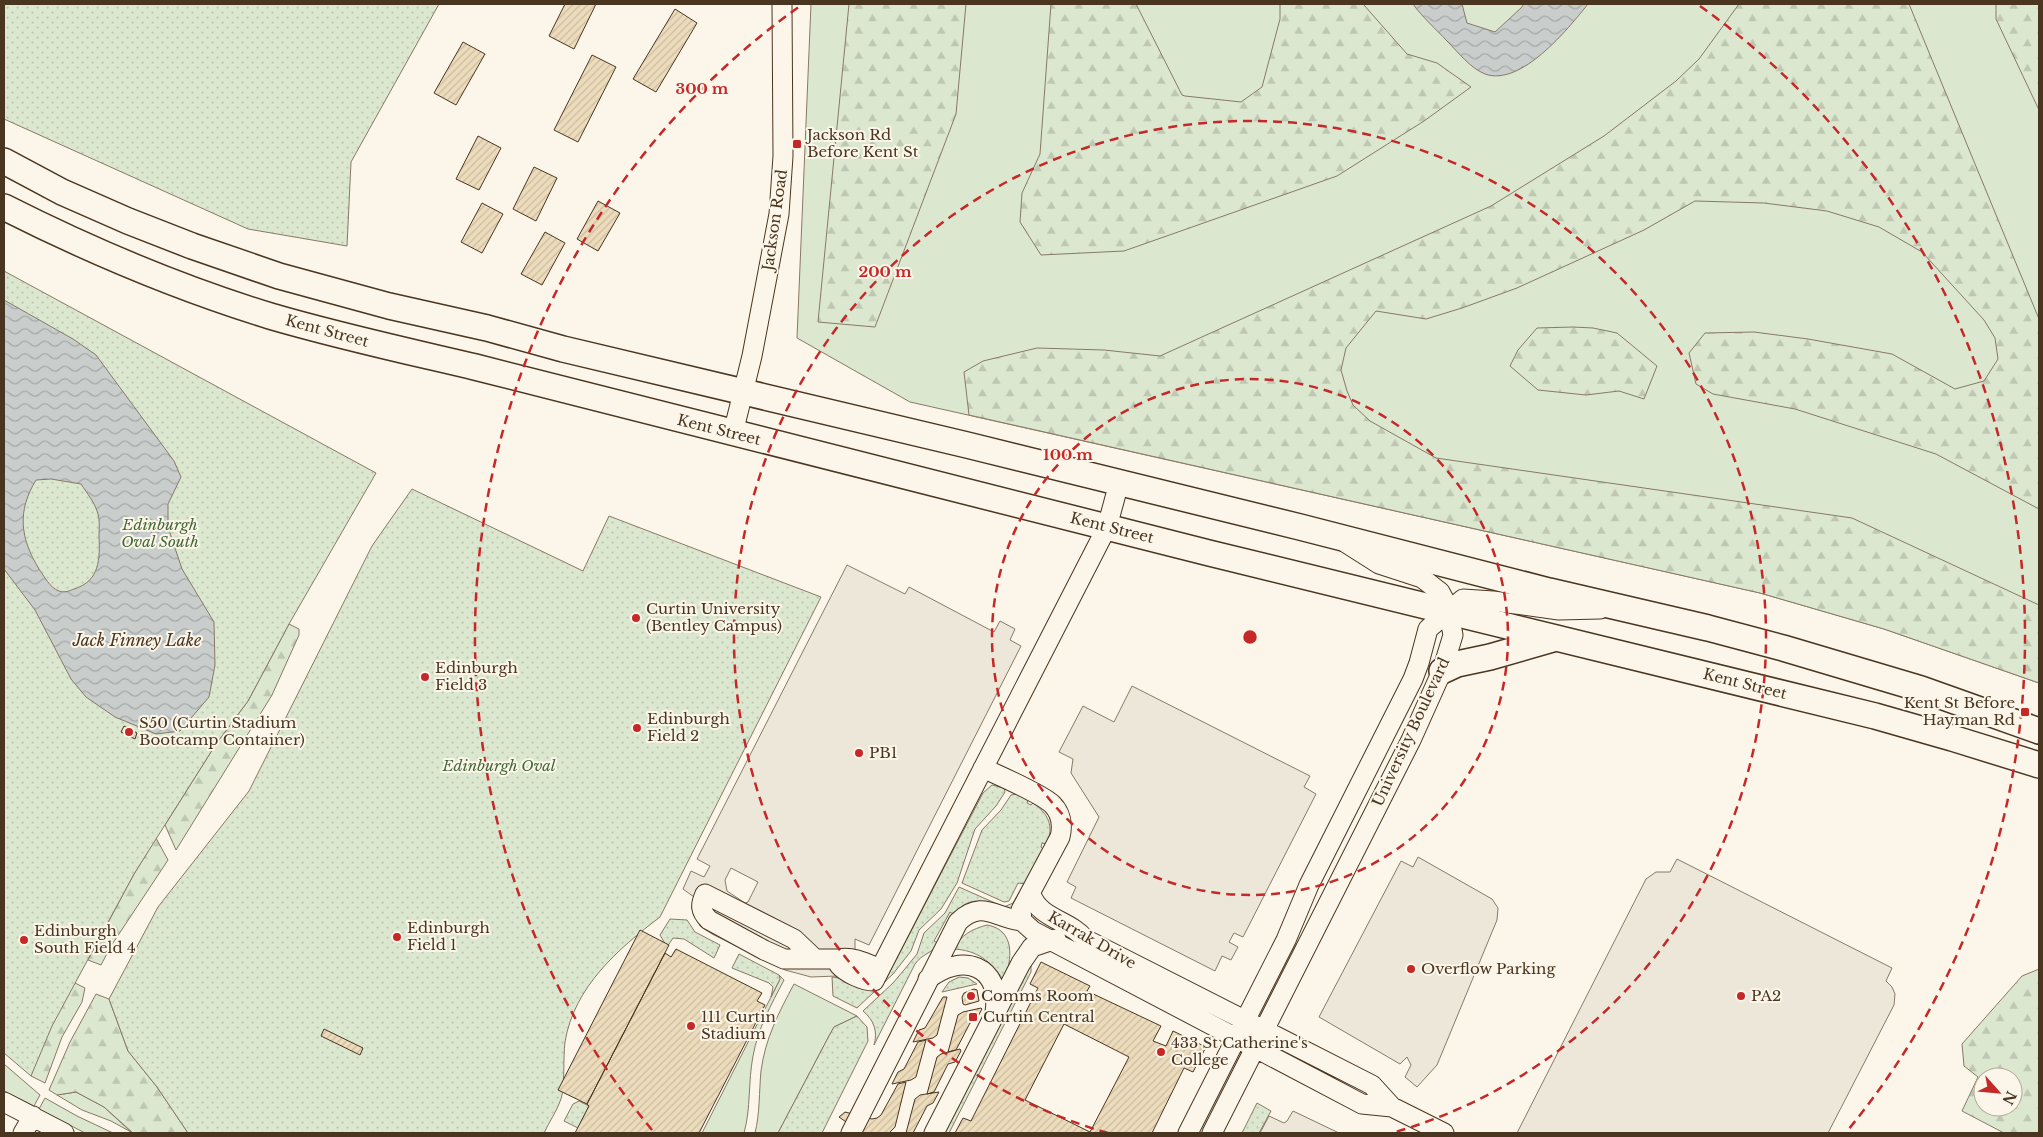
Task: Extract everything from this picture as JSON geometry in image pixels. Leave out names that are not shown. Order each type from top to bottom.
[{"type":"main road","points":[[4,161],[62,192],[128,221],[192,246],[279,276],[389,306],[487,328],[563,349],[967,445],[1257,516],[1339,539],[1708,628],[1865,671],[2039,731]]},
{"type":"main road","name":"Kent Street","points":[[4,208],[98,251],[182,285],[269,315],[358,340],[475,367],[1107,527],[1875,716],[2039,765]]},
{"type":"main road","points":[[1442,671],[1457,664],[1558,638]]},
{"type":"street","name":"Jackson Road","points":[[734,433],[744,392],[779,214],[783,156],[782,4]]},
{"type":"street","points":[[814,958],[794,939],[705,894],[700,905],[703,914],[709,920],[784,959],[838,959],[847,957],[854,959],[877,974],[1107,527],[1118,483]]},
{"type":"street","points":[[1339,539],[1379,564],[1422,578],[1440,592],[1449,610],[1463,599],[1559,610],[1626,608]]},
{"type":"street","name":"University Boulevard","points":[[1212,1133],[1411,740],[1442,671],[1453,635],[1449,610]]},
{"type":"street","name":"University Boulevard","points":[[1188,1133],[1286,940],[1309,885],[1413,679],[1428,629],[1449,610]]},
{"type":"street","points":[[851,1133],[958,922],[967,914],[980,910],[1022,921],[1021,910],[1060,837],[1062,827],[1059,814],[1047,801],[983,768]]},
{"type":"street","name":"Karrak Drive","points":[[1031,894],[1033,902],[1039,909],[1078,930],[1085,939],[1372,1085],[1392,1107]]},
{"type":"street","name":"Karrak Drive","points":[[1022,921],[1033,931],[1362,1104],[1392,1107]]},
{"type":"street","points":[[934,1133],[1021,963],[1032,947],[1050,940],[1067,938],[1085,939]]},
{"type":"street","points":[[928,979],[953,965],[970,964],[980,969],[992,982],[995,990],[997,1001],[994,1015]]},
{"type":"street","points":[[4,1102],[64,1133]]},
{"type":"street","points":[[1392,1107],[1444,1133]]},
{"type":"street","points":[[23,1133],[32,1116]]},
{"type":"green space","points":[[4,4],[439,4],[351,162],[347,246],[248,229],[4,119]]},
{"type":"green space","points":[[811,4],[2039,4],[2039,683],[1884,629],[1760,593],[910,402],[797,338]]},
{"type":"green space","points":[[849,4],[966,4],[956,114],[875,327],[818,322]]},
{"type":"green space","points":[[1051,4],[1136,4],[1182,95],[1185,96],[1241,102],[1262,87],[1280,19],[1280,4],[1363,4],[1407,54],[1437,63],[1471,87],[1424,121],[1337,176],[1124,251],[1041,255],[1020,222],[1022,193],[1040,154]]},
{"type":"green space","points":[[1739,4],[1909,4],[2039,319],[2039,509],[1936,454],[1795,409],[1713,394],[1696,384],[1689,353],[1705,333],[1754,332],[1808,339],[1892,354],[1955,389],[1984,381],[1998,359],[1995,338],[1984,320],[1922,252],[1879,227],[1827,211],[1764,203],[1695,201],[1644,230],[1517,288],[1462,308],[1426,319],[1376,311],[1346,348],[1341,370],[1353,405],[1370,421],[1436,458],[1852,518],[2039,605],[2039,683],[1884,629],[1760,593],[969,415],[964,372],[983,361],[1037,348],[1104,350],[1160,356],[1491,206],[1604,136],[1676,81],[1699,59]]},
{"type":"green space","points":[[1996,4],[2039,4],[2039,110],[1996,19]]},
{"type":"green space","name":"Edinburgh Oval South","points":[[4,271],[376,473],[289,624],[248,701],[216,744],[134,874],[52,1026],[31,1076],[4,1053]]},
{"type":"green space","points":[[1537,328],[1593,328],[1617,333],[1657,366],[1644,399],[1619,391],[1586,395],[1538,390],[1510,366],[1518,350]]},
{"type":"green space","name":"Edinburgh Oval","points":[[412,489],[583,571],[609,516],[821,597],[660,917],[614,956],[588,987],[578,1004],[570,1022],[565,1042],[561,1099],[544,1133],[188,1133],[157,1087],[128,1051],[109,999],[158,907],[249,791],[372,546]]},
{"type":"green space","points":[[289,624],[299,629],[299,635],[272,695],[176,850],[165,825],[216,744],[248,701]]},
{"type":"green space","points":[[992,785],[1004,788],[1005,792],[996,806],[975,829],[957,883],[941,909],[919,930],[911,951],[893,974],[857,1008],[833,996],[832,977],[881,984],[887,977],[983,793]]},
{"type":"green space","points":[[1017,794],[1028,800],[1027,803],[1031,805],[1033,803],[1043,811],[1050,826],[1050,832],[1046,844],[1042,843],[1041,847],[1044,850],[1027,884],[1018,883],[1009,901],[1004,902],[962,883],[982,830],[1001,810],[1011,795]]},
{"type":"green space","points":[[156,838],[168,860],[111,946],[101,965],[88,960],[134,874]]},
{"type":"green space","points":[[959,887],[1004,907],[1013,903],[1020,891],[1022,892],[1013,908],[1009,910],[987,902],[973,901],[960,908],[954,915],[950,912],[934,941],[939,944],[915,964],[874,1045],[876,1035],[874,1026],[870,1018],[863,1011],[893,983],[917,954],[924,933],[945,913]]},
{"type":"green space","points":[[670,919],[687,920],[695,932],[720,945],[714,958],[684,939],[673,938],[667,947],[660,935]]},
{"type":"green space","points":[[987,925],[996,928],[1007,939],[1010,955],[1004,981],[983,958],[976,954],[953,949],[967,933]]},
{"type":"green space","points":[[739,954],[779,975],[780,979],[771,997],[773,987],[769,983],[732,968]]},
{"type":"green space","points":[[1031,961],[1031,972],[949,1133],[942,1133]]},
{"type":"green space","points":[[2039,969],[2039,1133],[2004,1133],[1973,1117],[2023,1117],[2023,1067],[1973,1067],[1973,1073],[1964,1066],[1962,1044],[2022,976]]},
{"type":"green space","points":[[779,975],[784,980],[765,1017],[755,1046],[751,1066],[748,1114],[744,1133],[702,1133],[780,979]]},
{"type":"green space","points":[[959,977],[968,978],[977,984],[942,992],[949,982]]},
{"type":"green space","points":[[69,980],[85,988],[82,1002],[62,1037],[45,1083],[31,1076],[5,1029]]},
{"type":"green space","points":[[794,984],[857,1016],[834,1027],[778,1133],[755,1133],[759,1110],[763,1059],[778,1015]]},
{"type":"green space","points":[[96,994],[109,999],[128,1051],[157,1087],[188,1133],[133,1133],[104,1107],[76,1092],[57,1095],[49,1090],[70,1042]]},
{"type":"green space","points":[[857,1016],[867,1027],[868,1041],[822,1133],[778,1133],[834,1027]]},
{"type":"green space","points":[[4,1064],[40,1095],[34,1106],[4,1091]]},
{"type":"green space","points":[[1973,1088],[1973,1117],[1962,1111]]},
{"type":"green space","points":[[76,1092],[104,1107],[131,1132],[111,1121],[82,1110],[57,1095]]},
{"type":"green space","points":[[45,1098],[113,1133],[85,1133],[39,1109]]},
{"type":"green space","points":[[579,1101],[589,1106],[578,1128],[564,1121],[573,1104]]},
{"type":"green space","points":[[1257,1103],[1271,1111],[1259,1133],[1242,1133]]},
{"type":"shaded area","name":"PB1","points":[[847,565],[905,594],[909,587],[994,632],[1000,621],[1015,629],[1010,640],[1021,646],[869,945],[855,939],[855,952],[874,957],[878,954],[862,986],[837,976],[811,977],[785,970],[712,934],[700,926],[692,908],[694,897],[683,889],[691,871],[704,877],[710,866],[697,859]],"holes":[[[731,868],[758,882],[748,902],[745,903],[727,891],[725,880]]]},
{"type":"shaded area","points":[[1132,686],[1310,776],[1304,787],[1316,794],[1243,937],[1234,933],[1229,942],[1238,947],[1231,960],[1222,956],[1215,971],[1071,898],[1076,887],[1067,882],[1099,817],[1071,773],[1073,759],[1059,752],[1083,706],[1114,722]]},
{"type":"shaded area","name":"Overflow Parking","points":[[1418,857],[1492,899],[1498,908],[1497,920],[1437,1065],[1417,1087],[1405,1077],[1411,1065],[1407,1057],[1400,1064],[1319,1017],[1401,861],[1413,867]]},
{"type":"shaded area","name":"PA2","points":[[1677,859],[1892,968],[1886,981],[1892,987],[1895,994],[1894,1005],[1828,1133],[1517,1133],[1646,879],[1656,872],[1670,872]]},
{"type":"shaded area","points":[[1293,1111],[1339,1133],[1260,1133],[1269,1116],[1284,1123]]},
{"type":"water","points":[[1413,4],[1462,4],[1467,23],[1495,32],[1524,4],[1588,4],[1556,41],[1542,53],[1528,64],[1513,72],[1499,76],[1485,74],[1469,64]]},
{"type":"water","name":"Jack Finney Lake","points":[[4,300],[73,339],[96,355],[174,461],[181,477],[168,504],[168,527],[182,569],[214,622],[215,665],[209,697],[180,731],[156,734],[115,717],[86,697],[71,679],[35,610],[4,569]],"holes":[[[51,479],[81,484],[93,502],[99,516],[97,568],[89,581],[67,592],[61,592],[50,585],[39,569],[28,546],[23,524],[26,503],[36,480]]]},
{"type":"building","points":[[565,4],[596,4],[574,49],[549,36]]},
{"type":"building","points":[[675,9],[697,23],[656,92],[633,79]]},
{"type":"building","points":[[463,42],[485,54],[456,105],[434,93]]},
{"type":"building","points":[[592,55],[616,67],[578,142],[554,130]]},
{"type":"building","points":[[478,136],[501,148],[479,190],[456,179]]},
{"type":"building","points":[[534,167],[557,178],[536,221],[513,209]]},
{"type":"building","points":[[598,201],[620,213],[598,251],[577,239]]},
{"type":"building","points":[[482,203],[503,214],[482,253],[461,242]]},
{"type":"building","points":[[545,232],[565,243],[542,285],[521,274]]},
{"type":"building","name":"S50 (Curtin Stadium Bootcamp Container)","points":[[124,726],[137,733],[135,739],[121,732]]},
{"type":"building","points":[[640,930],[669,945],[587,1104],[558,1090]]},
{"type":"building","name":"111 Curtin Stadium","points":[[676,949],[762,993],[757,1001],[765,1005],[699,1133],[575,1133],[589,1106],[587,1104],[665,953],[671,957]]},
{"type":"building","name":"433 St Catherine's College","points":[[1041,962],[1090,986],[1087,991],[1161,1026],[1153,1041],[1166,1046],[1173,1031],[1206,1047],[1193,1072],[1184,1068],[1152,1133],[955,1133],[963,1118],[971,1121],[1038,988],[1030,984]],"holes":[[[1064,1024],[1129,1057],[1090,1132],[1025,1100]]]},
{"type":"building","name":"Comms Room","points":[[974,989],[977,990],[979,1001],[963,1004],[962,997],[964,993]]},
{"type":"building","points":[[943,997],[947,997],[937,1035],[933,1038],[913,1042],[919,1030],[925,1028]]},
{"type":"building","points":[[981,1008],[976,1020],[970,1023],[956,1050],[948,1052],[958,1015]]},
{"type":"building","points":[[324,1029],[363,1048],[360,1055],[321,1036]]},
{"type":"building","points":[[926,1040],[916,1077],[892,1084],[898,1072],[904,1069],[918,1042]]},
{"type":"building","points":[[960,1049],[961,1051],[955,1062],[948,1064],[934,1092],[927,1094],[937,1057],[941,1054]]},
{"type":"building","points":[[906,1082],[895,1127],[889,1133],[862,1133],[839,1117],[845,1112],[872,1119],[877,1118],[881,1115],[898,1084]]},
{"type":"building","points":[[939,1092],[933,1103],[927,1106],[913,1133],[906,1133],[915,1099],[920,1095]]},
{"type":"place","name":"Jackson Rd Before Kent St","points":[[797,144]]},
{"type":"place","name":"Curtin University (Bentley Campus)","points":[[636,618]]},
{"type":"place","name":"Edinburgh Field 3","points":[[425,677]]},
{"type":"place","name":"Kent St Before Hayman Rd","points":[[2025,712]]},
{"type":"place","name":"Edinburgh Field 2","points":[[637,728]]},
{"type":"place","name":"S50 (Curtin Stadium Bootcamp Container)","points":[[129,732]]},
{"type":"place","name":"PB1","points":[[859,753]]},
{"type":"place","name":"Edinburgh Field 1","points":[[397,937]]},
{"type":"place","name":"Edinburgh South Field 4","points":[[24,940]]},
{"type":"place","name":"Overflow Parking","points":[[1411,969]]},
{"type":"place","name":"Comms Room","points":[[971,996]]},
{"type":"place","name":"PA2","points":[[1741,996]]},
{"type":"place","name":"Curtin Central","points":[[973,1017]]},
{"type":"place","name":"111 Curtin Stadium","points":[[691,1026]]},
{"type":"place","name":"433 St Catherine's College","points":[[1161,1052]]}]
